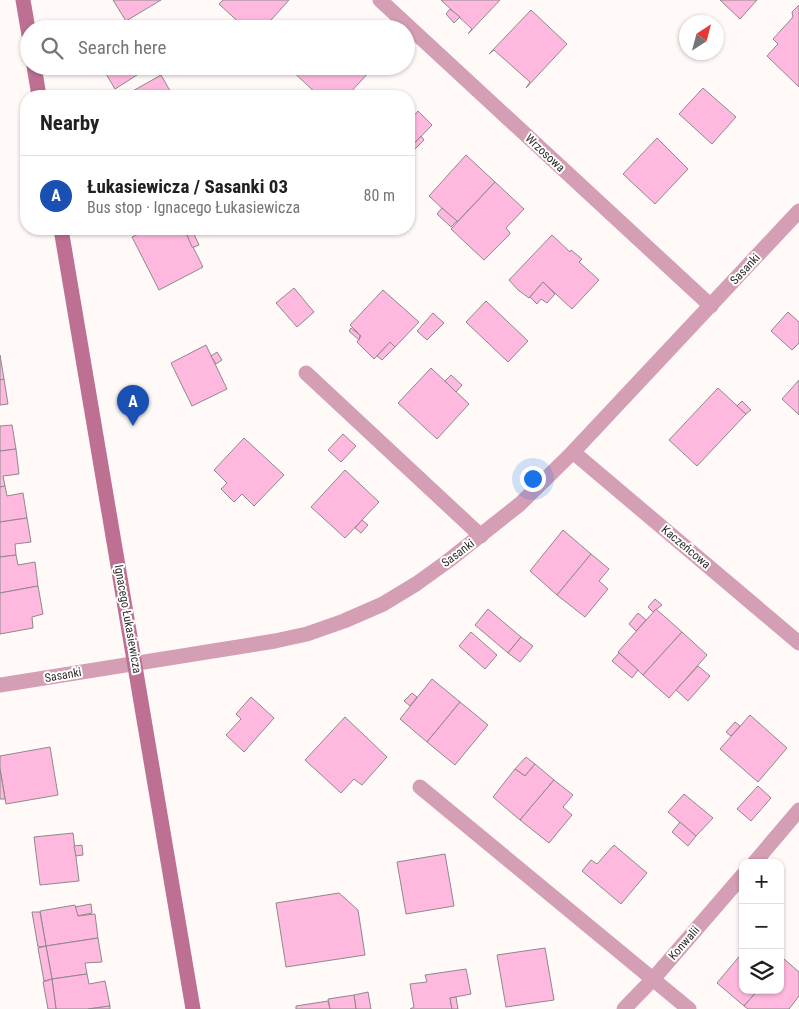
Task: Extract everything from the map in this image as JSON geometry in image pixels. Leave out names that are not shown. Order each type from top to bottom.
[{"type":"street","points":[[23,0],[26,20]]},
{"type":"street","name":"Wrzosowa","points":[[380,0],[402,20]]},
{"type":"street","name":"Wrzosowa","points":[[415,32],[711,306]]},
{"type":"street","points":[[36,75],[38,90]]},
{"type":"street","name":"Sasanki","points":[[0,685],[275,641],[307,634],[344,622],[383,604],[416,584],[481,536],[520,504],[573,452],[799,211]]},
{"type":"street","name":"Ignacego Łukasiewicza","points":[[62,235],[193,1009]]},
{"type":"street","points":[[306,373],[481,536]]},
{"type":"street","name":"Kaczeńcowa","points":[[573,452],[799,642]]},
{"type":"street","points":[[420,787],[654,978],[689,1009]]},
{"type":"street","points":[[757,859],[799,810]]},
{"type":"street","name":"Konwalii","points":[[624,1009],[654,978],[739,880]]},
{"type":"building","points":[[113,0],[161,0],[128,20],[125,20]]},
{"type":"building","points":[[223,0],[289,0],[271,20],[236,20],[219,4]]},
{"type":"building","points":[[441,0],[500,0],[468,34],[472,29]]},
{"type":"building","points":[[720,0],[757,0],[740,19]]},
{"type":"building","points":[[799,5],[799,87],[767,56],[778,44],[773,39],[793,17],[792,12]]},
{"type":"building","points":[[450,9],[460,17],[454,23],[446,14]]},
{"type":"building","points":[[531,10],[567,44],[526,88],[530,82],[494,50],[489,54]]},
{"type":"building","points":[[107,75],[137,75],[115,89]]},
{"type":"building","points":[[161,75],[170,90],[135,90]]},
{"type":"building","points":[[296,75],[366,75],[353,90],[313,90]]},
{"type":"building","points":[[703,88],[736,117],[712,144],[679,114]]},
{"type":"building","points":[[418,111],[432,125],[415,143],[415,114]]},
{"type":"building","points":[[421,136],[424,140],[415,149],[415,143]]},
{"type":"building","points":[[657,138],[688,169],[655,204],[623,174]]},
{"type":"building","points":[[466,155],[495,182],[457,222],[429,196]]},
{"type":"building","points":[[495,182],[524,209],[506,228],[510,233],[509,235],[484,260],[451,229]]},
{"type":"building","points":[[442,208],[457,221],[451,227],[437,214]]},
{"type":"building","points":[[136,235],[187,235],[203,267],[159,290],[132,237]]},
{"type":"building","points":[[187,235],[194,235],[199,245],[192,247]]},
{"type":"building","points":[[552,235],[570,252],[571,250],[582,259],[579,262],[599,280],[572,309],[543,282],[529,298],[509,280]]},
{"type":"building","points":[[543,282],[555,294],[547,303],[541,299],[537,304],[530,297]]},
{"type":"building","points":[[294,288],[314,312],[297,327],[276,303]]},
{"type":"building","points":[[383,290],[419,322],[395,347],[390,342],[374,359],[357,342],[361,336],[350,325]]},
{"type":"building","points":[[486,301],[528,341],[508,362],[466,322]]},
{"type":"building","points":[[788,312],[799,322],[799,343],[792,350],[771,331]]},
{"type":"building","points":[[433,313],[444,323],[427,340],[417,331]]},
{"type":"building","points":[[351,328],[360,335],[359,340],[349,331]]},
{"type":"building","points":[[390,342],[395,347],[382,360],[377,356]]},
{"type":"building","points":[[206,345],[227,389],[192,406],[171,363]]},
{"type":"building","points":[[217,352],[222,360],[216,364],[211,356]]},
{"type":"building","points":[[0,355],[4,379],[0,380]]},
{"type":"building","points":[[431,368],[469,404],[437,439],[398,403]]},
{"type":"building","points":[[451,375],[462,385],[456,392],[445,381]]},
{"type":"building","points":[[4,379],[8,404],[0,405],[0,380]]},
{"type":"building","points":[[799,380],[799,415],[782,399]]},
{"type":"building","points":[[718,388],[746,414],[697,466],[669,440]]},
{"type":"building","points":[[742,401],[751,410],[746,414],[737,406]]},
{"type":"building","points":[[12,425],[16,449],[0,451],[0,426]]},
{"type":"building","points":[[343,434],[356,446],[341,462],[328,450]]},
{"type":"building","points":[[244,438],[284,475],[254,506],[242,494],[234,502],[221,489],[227,483],[214,470]]},
{"type":"building","points":[[16,449],[19,474],[3,476],[5,486],[0,487],[0,451]]},
{"type":"building","points":[[345,470],[379,502],[345,538],[311,507]]},
{"type":"building","points":[[5,486],[7,496],[23,493],[27,518],[0,522],[0,487]]},
{"type":"building","points":[[27,518],[31,542],[15,544],[16,555],[0,557],[0,522]]},
{"type":"building","points":[[362,520],[368,525],[361,533],[355,528]]},
{"type":"building","points":[[563,530],[591,554],[557,595],[530,571]]},
{"type":"building","points":[[591,554],[609,569],[599,581],[608,589],[585,617],[557,595]]},
{"type":"building","points":[[16,555],[18,565],[35,562],[38,586],[0,593],[0,557]]},
{"type":"building","points":[[38,586],[43,614],[32,617],[33,628],[0,634],[0,593]]},
{"type":"building","points":[[655,599],[662,605],[653,612],[648,607]]},
{"type":"building","points":[[488,609],[521,637],[508,653],[475,625]]},
{"type":"building","points":[[656,609],[682,632],[643,675],[618,652]]},
{"type":"building","points":[[638,613],[646,620],[636,631],[629,624]]},
{"type":"building","points":[[471,632],[497,655],[485,669],[459,646]]},
{"type":"building","points":[[682,632],[707,655],[669,698],[643,675]]},
{"type":"building","points":[[521,637],[533,646],[520,662],[508,653]]},
{"type":"building","points":[[619,653],[638,670],[632,678],[612,661]]},
{"type":"building","points":[[698,666],[710,676],[688,701],[676,690]]},
{"type":"building","points":[[432,679],[460,702],[427,742],[400,719]]},
{"type":"building","points":[[412,693],[417,697],[410,706],[404,701]]},
{"type":"building","points":[[251,697],[274,718],[244,752],[226,735],[241,719],[236,714]]},
{"type":"building","points":[[460,702],[488,725],[455,765],[427,742]]},
{"type":"building","points":[[750,715],[787,748],[758,782],[720,749]]},
{"type":"building","points":[[345,717],[387,757],[362,785],[354,779],[341,793],[305,760]]},
{"type":"building","points":[[735,722],[740,726],[731,736],[726,732]]},
{"type":"building","points":[[50,747],[58,795],[6,804],[0,769],[0,756]]},
{"type":"building","points":[[526,757],[535,764],[525,776],[515,769]]},
{"type":"building","points":[[535,764],[554,780],[520,820],[493,797],[515,769],[525,776]]},
{"type":"building","points":[[0,769],[5,799],[0,799]]},
{"type":"building","points":[[554,780],[573,795],[563,807],[572,815],[549,843],[520,820]]},
{"type":"building","points":[[758,786],[771,798],[751,821],[737,809]]},
{"type":"building","points":[[684,794],[713,818],[696,836],[668,812]]},
{"type":"building","points":[[680,822],[696,836],[688,846],[672,832]]},
{"type":"building","points":[[73,833],[79,881],[40,885],[34,837]]},
{"type":"building","points":[[82,845],[83,855],[76,856],[74,846]]},
{"type":"building","points":[[614,845],[647,873],[621,904],[582,871],[591,860],[597,864]]},
{"type":"building","points":[[445,854],[454,906],[406,914],[397,862]]},
{"type":"building","points":[[339,893],[358,910],[365,955],[286,967],[276,903]]},
{"type":"building","points":[[91,904],[92,913],[77,916],[75,907]]},
{"type":"building","points":[[75,905],[78,916],[95,914],[98,938],[46,946],[40,911]]},
{"type":"building","points":[[32,912],[40,912],[46,946],[38,947]]},
{"type":"building","points":[[98,938],[102,962],[85,963],[87,974],[52,979],[46,946]]},
{"type":"building","points":[[46,946],[52,979],[44,981],[38,948]]},
{"type":"building","points":[[545,948],[554,1000],[506,1007],[497,955]]},
{"type":"building","points":[[739,957],[739,994],[754,994],[744,1006],[717,983]]},
{"type":"building","points":[[784,959],[799,972],[799,996],[789,1009],[748,1009],[744,1006],[754,994],[784,994]]},
{"type":"building","points":[[466,969],[471,994],[450,998],[452,1009],[410,1009],[414,1007],[410,984],[427,982],[425,975]]},
{"type":"building","points":[[87,974],[89,984],[105,981],[110,1006],[88,1009],[56,1009],[52,979]]},
{"type":"building","points":[[52,979],[56,1009],[48,1009],[43,982]]},
{"type":"building","points":[[368,992],[371,1009],[356,1009],[354,995]]},
{"type":"building","points":[[354,995],[356,1009],[330,1009],[328,999]]},
{"type":"building","points":[[456,997],[458,1009],[452,1009],[450,998]]},
{"type":"building","points":[[328,1001],[330,1009],[296,1009],[296,1006]]},
{"type":"building","points":[[110,1006],[110,1009],[88,1009]]},
{"type":"place","name":"Łukasiewicza / Sasanki 03","points":[[133,426]]}]
